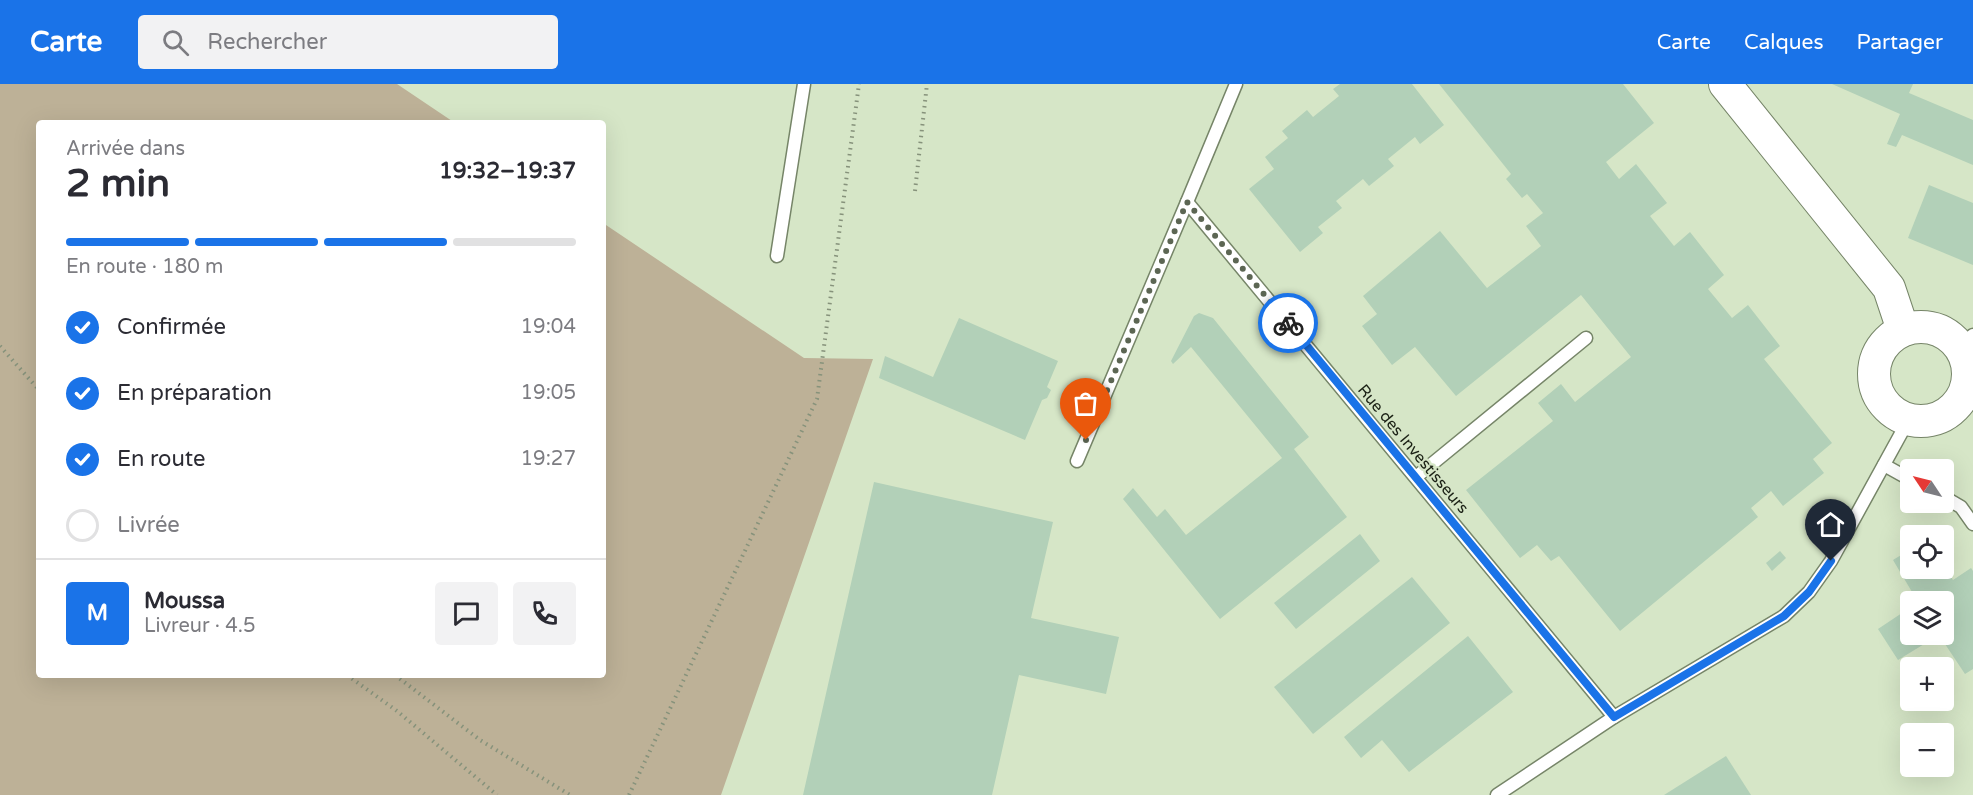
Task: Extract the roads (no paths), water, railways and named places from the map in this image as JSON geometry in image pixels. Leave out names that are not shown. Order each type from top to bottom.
[{"type":"main road","points":[[1725,84],[1889,288],[1903,330]]},
{"type":"main road","points":[[1919,326],[1936,329],[1966,341],[1968,368],[1964,412],[1923,422],[1909,419],[1888,408],[1878,393],[1873,375],[1877,356],[1887,340],[1903,330],[1919,326]]},
{"type":"lane","points":[[777,256],[804,84]]},
{"type":"lane","points":[[1077,461],[1236,84]]},
{"type":"lane","name":"Rue des Investisseurs","points":[[1187,202],[1614,717]]},
{"type":"lane","points":[[1416,477],[1586,338]]},
{"type":"lane","points":[[1497,795],[1614,717],[1784,616],[1809,592],[1831,561],[1909,419]]},
{"type":"lane","points":[[1884,465],[1900,474]]},
{"type":"lane","points":[[1954,503],[1961,507],[1973,524]]}]
